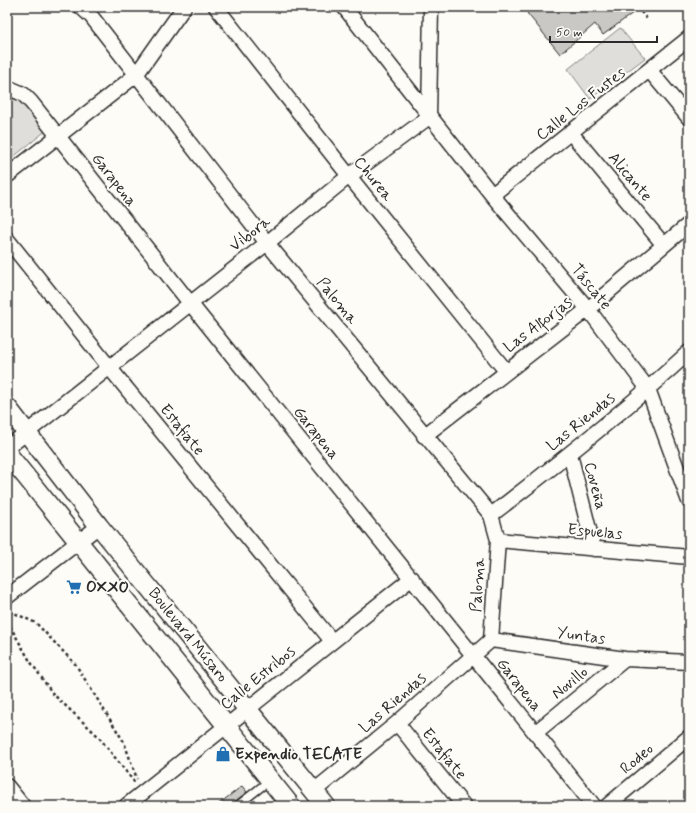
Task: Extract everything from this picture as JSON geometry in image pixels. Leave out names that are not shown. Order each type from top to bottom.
[{"type":"street","name":"Paloma","points":[[81,7],[91,16],[267,243],[424,436],[491,515],[498,540],[491,640]]},
{"type":"street","points":[[7,176],[136,75],[184,7]]},
{"type":"street","name":"Churea","points":[[216,7],[349,176],[506,371]]},
{"type":"street","name":"Táscate","points":[[344,7],[429,117],[492,195],[588,309],[648,389],[689,501]]},
{"type":"street","points":[[429,117],[431,7]]},
{"type":"street","name":"Calle Los Fustes","points":[[492,195],[650,71],[689,38]]},
{"type":"street","points":[[650,71],[689,118]]},
{"type":"street","name":"Garapena","points":[[7,87],[24,94],[594,806]]},
{"type":"street","name":"Vibora","points":[[7,448],[267,243],[349,176],[429,117]]},
{"type":"street","name":"Alicante","points":[[571,133],[663,244]]},
{"type":"street","name":"Las Alforjas","points":[[424,436],[588,309],[663,244],[689,224]]},
{"type":"street","name":"Estafiate","points":[[7,239],[332,641]]},
{"type":"street","name":"Las Riendas","points":[[491,515],[570,454],[648,389],[689,352]]},
{"type":"street","name":"Boulevard Músaro","points":[[7,407],[99,526],[326,806]]},
{"type":"street","name":"Boulevard Músaro","points":[[7,453],[291,806]]},
{"type":"street","name":"Coveña","points":[[570,454],[594,549]]},
{"type":"street","points":[[7,597],[99,526]]},
{"type":"street","name":"Espuelas","points":[[498,540],[689,556]]},
{"type":"street","name":"Calle Estribos","points":[[126,806],[412,578]]},
{"type":"street","points":[[474,655],[491,640]]},
{"type":"street","name":"Yuntas","points":[[491,640],[626,659],[689,662]]},
{"type":"street","name":"Las Riendas","points":[[314,791],[474,655]]},
{"type":"street","name":"Novillo","points":[[535,733],[626,659]]},
{"type":"street","name":"Estafiate","points":[[397,722],[464,806]]},
{"type":"street","name":"Rodeo","points":[[607,806],[689,737]]},
{"type":"street","points":[[7,786],[23,806]]},
{"type":"lane","points":[[237,806],[270,780]]},
{"type":"path","points":[[637,7],[647,19]]},
{"type":"path","points":[[7,609],[36,623],[76,665],[124,742],[142,793]]},
{"type":"path","points":[[7,621],[30,661],[53,694],[98,736],[129,773],[142,793]]},
{"type":"shaded area","points":[[620,28],[645,58],[590,99],[568,69]]},
{"type":"shaded area","points":[[7,98],[27,102],[48,129],[7,162]]},
{"type":"building","points":[[534,7],[641,7],[603,35],[595,24],[560,54],[527,13]]},
{"type":"building","points":[[242,786],[247,792],[234,802],[232,806],[216,806]]},
{"type":"place","name":"OXXO","points":[[74,587]]},
{"type":"place","name":"Expendio TECATE","points":[[223,754]]}]
